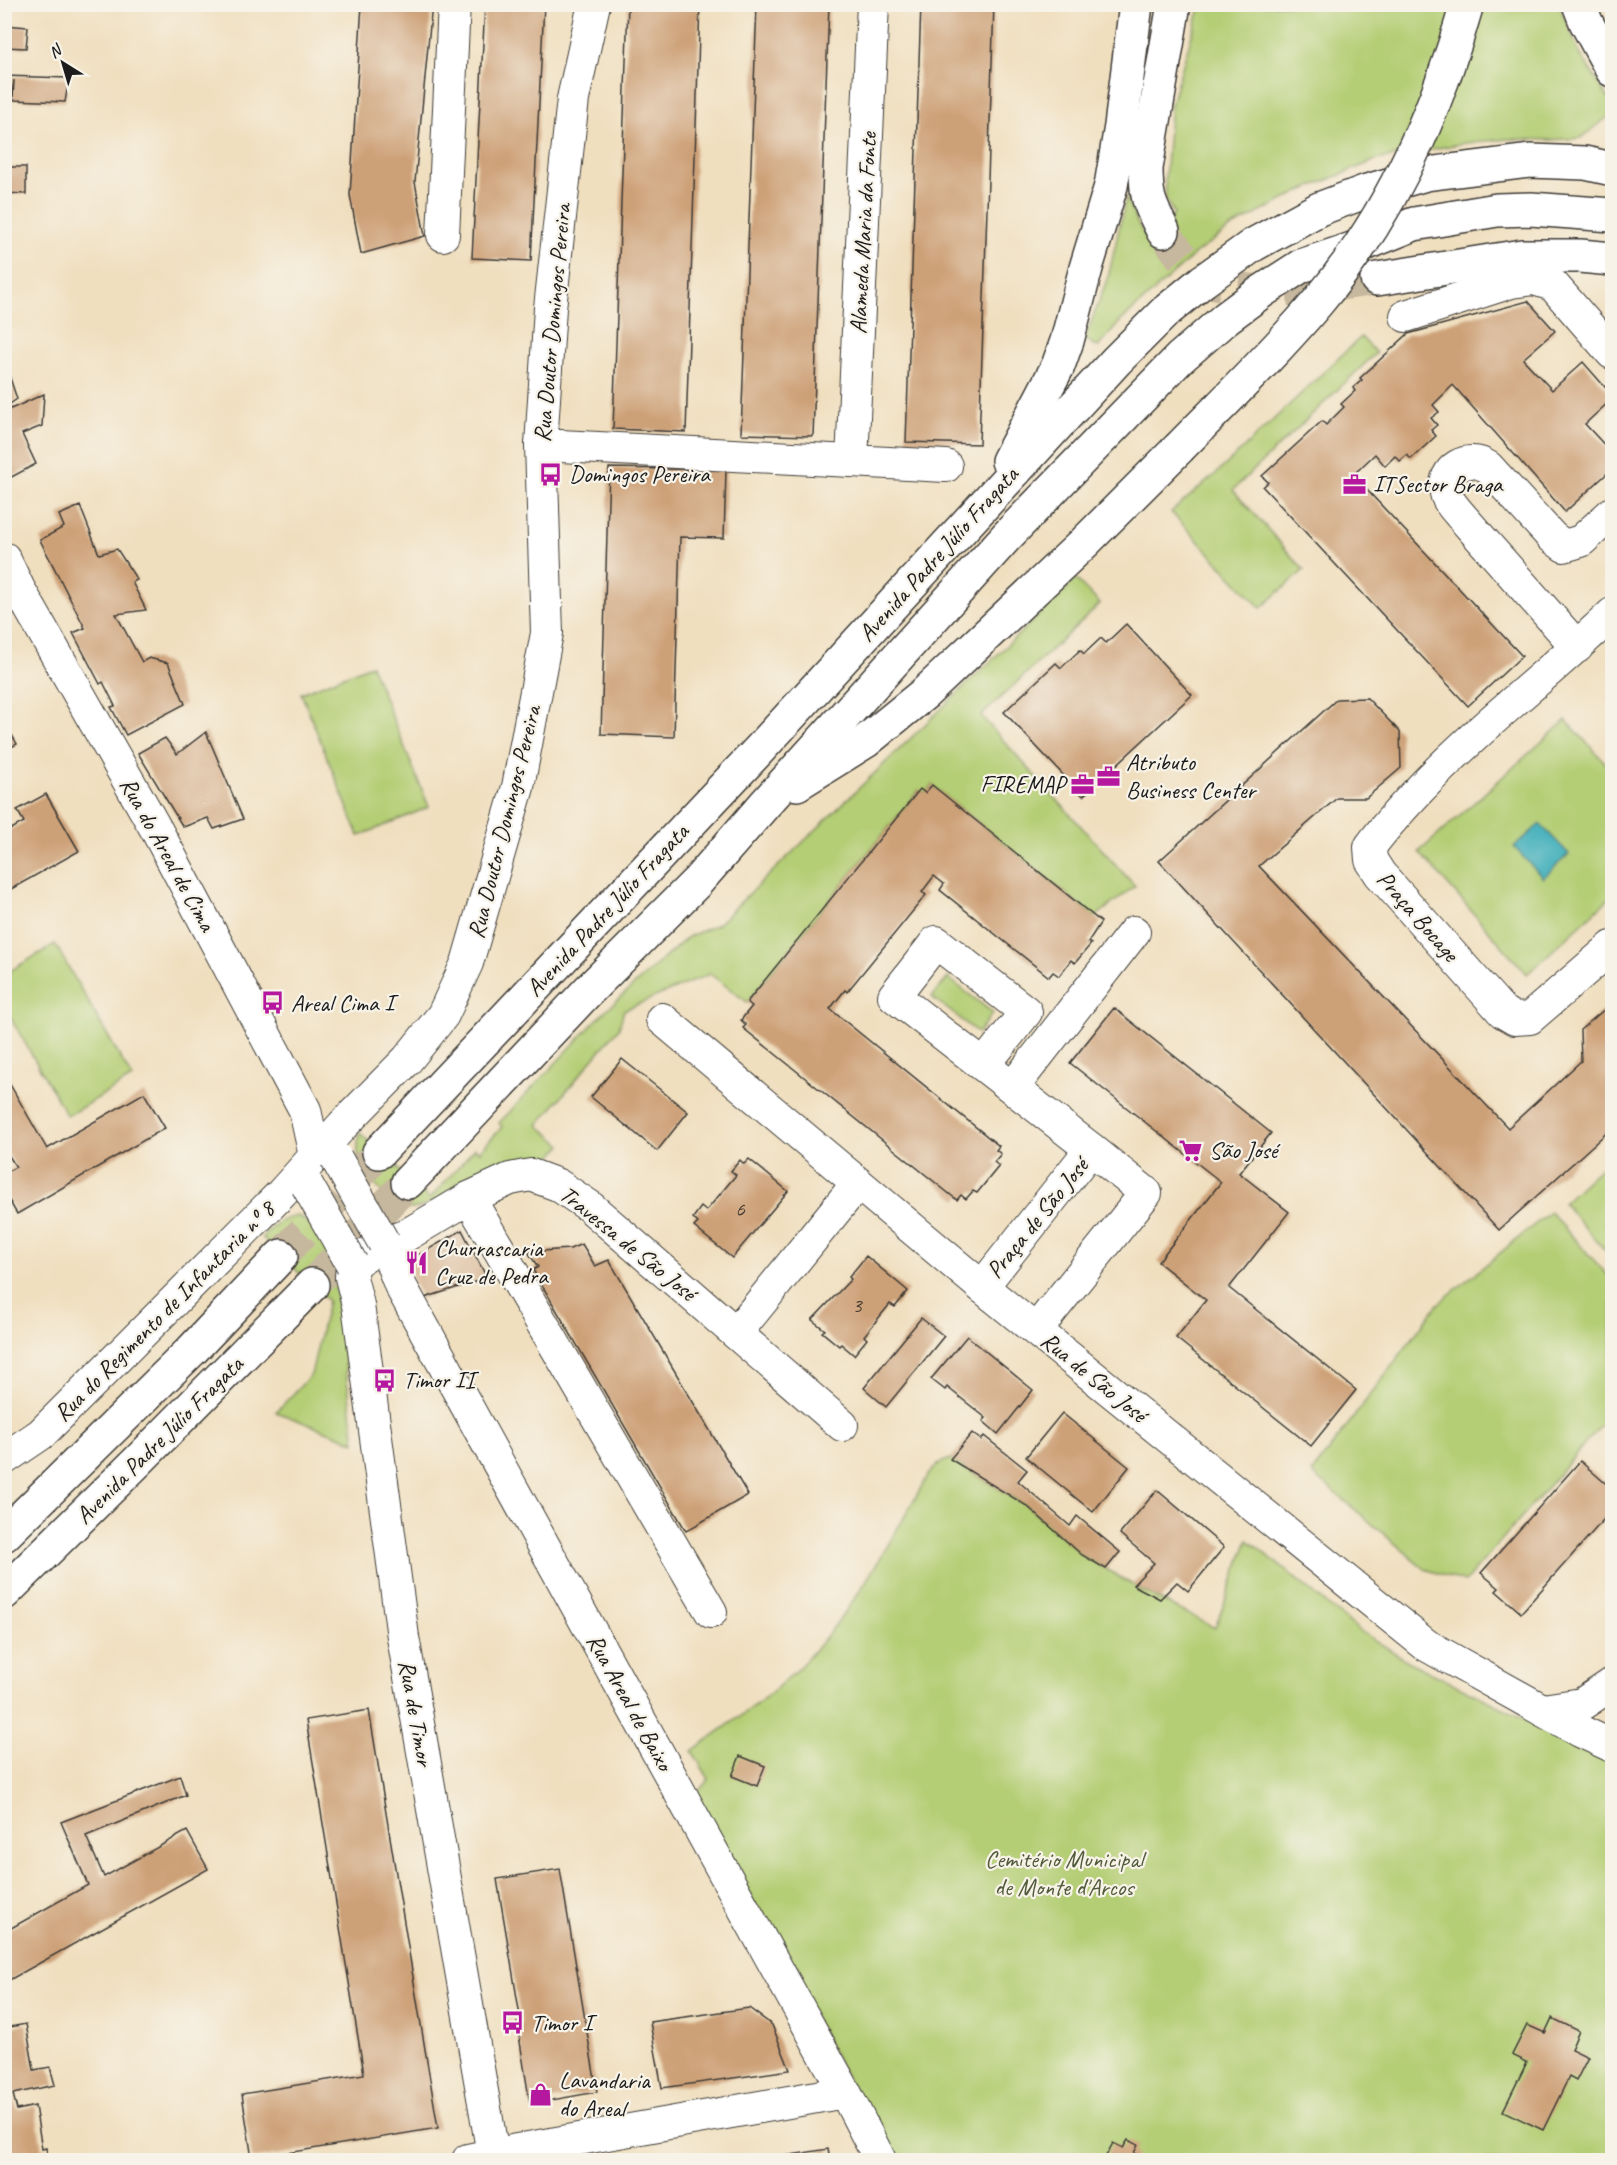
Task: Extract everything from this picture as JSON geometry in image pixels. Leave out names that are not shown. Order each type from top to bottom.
[{"type":"highway","points":[[990,496],[1058,366],[1067,341],[1111,186],[1136,4]]},
{"type":"highway","points":[[1163,231],[1146,193],[1146,168],[1174,4]]},
{"type":"highway","points":[[765,804],[866,741],[925,693],[1085,542],[1268,358],[1318,302],[1353,256],[1409,159],[1442,81],[1467,4]]},
{"type":"highway","points":[[1579,4],[1612,70]]},
{"type":"highway","name":"Avenida Padre Júlio Fragata","points":[[379,1152],[759,750],[1116,361],[1165,312],[1203,281],[1253,245],[1319,209],[1367,191],[1426,174],[1530,161],[1585,163],[1612,169]]},
{"type":"highway","name":"Avenida Padre Júlio Fragata","points":[[408,1182],[588,991],[697,882],[1007,536],[1180,358],[1226,318],[1301,266],[1352,249],[1414,224],[1497,210],[1531,209],[1612,215]]},
{"type":"highway","points":[[1377,279],[1522,256],[1580,256],[1612,259]]},
{"type":"highway","name":"Avenida Padre Júlio Fragata","points":[[4,1535],[192,1350],[281,1256]]},
{"type":"highway","name":"Avenida Padre Júlio Fragata","points":[[4,1593],[312,1285]]},
{"type":"street","points":[[443,235],[454,4]]},
{"type":"street","name":"Rua Doutor Domingos Pereira","points":[[319,1166],[343,1125],[407,1060],[443,1015],[467,963],[518,787],[547,633],[541,446],[550,308],[573,99],[594,4]]},
{"type":"street","name":"Alameda Maria da Fonte","points":[[852,461],[873,4]]},
{"type":"street","points":[[1406,316],[1511,282],[1534,279],[1553,285],[1612,353]]},
{"type":"street","points":[[541,446],[946,466]]},
{"type":"street","points":[[1577,647],[1462,517],[1447,494],[1446,483],[1458,465],[1466,461],[1479,461],[1488,467],[1552,537],[1564,546],[1581,541],[1612,513]]},
{"type":"street","name":"Rua do Areal de Cima","points":[[4,558],[19,589],[157,831],[305,1110],[319,1166]]},
{"type":"street","name":"Praça Bocage","points":[[1612,614],[1456,751],[1383,828],[1370,847],[1371,860],[1380,874],[1503,1012],[1515,1019],[1530,1018],[1612,947]]},
{"type":"street","points":[[1012,1087],[1134,932]]},
{"type":"street","name":"Rua de São José","points":[[662,1019],[982,1287],[1426,1646],[1612,1746]]},
{"type":"street","name":"Praça de São José","points":[[984,1065],[1146,1193],[1036,1330]]},
{"type":"street","name":"Praça de São José","points":[[982,1287],[1091,1149]]},
{"type":"street","points":[[319,1166],[352,1264]]},
{"type":"street","name":"Rua Areal de Baixo","points":[[319,1166],[384,1243],[400,1285],[845,2092],[880,2160]]},
{"type":"street","name":"Rua do Regimento de Infantaria nº 8","points":[[4,1459],[40,1434],[282,1193],[319,1166]]},
{"type":"street","name":"Travessa de São José","points":[[352,1264],[384,1243],[405,1236],[470,1198],[510,1179],[531,1175],[558,1185],[589,1206],[842,1425]]},
{"type":"street","points":[[736,1333],[857,1184]]},
{"type":"street","points":[[470,1198],[711,1612]]},
{"type":"street","name":"Rua de Timor","points":[[352,1264],[351,1277],[358,1305],[403,1637],[485,2158]]},
{"type":"street","points":[[1543,1710],[1582,1704],[1612,1684]]},
{"type":"street","points":[[485,2158],[845,2092]]},
{"type":"green space","points":[[1201,5],[1559,5],[1580,54],[1612,104],[1612,114],[1581,138],[1508,139],[1465,143],[1376,160],[1301,191],[1232,227],[1195,254],[1121,321],[1098,347],[1085,339],[1109,274],[1126,197],[1151,246],[1174,214],[1166,200],[1165,179],[1171,104]]},
{"type":"green space","points":[[1361,337],[1376,353],[1233,490],[1304,570],[1261,608],[1171,512],[1218,472]]},
{"type":"green space","points":[[1076,579],[1100,604],[981,716],[1135,886],[1095,917],[932,785],[925,793],[919,790],[747,1002],[710,974],[624,1010],[619,1028],[538,1125],[562,1145],[550,1159],[528,1158],[496,1163],[476,1172],[425,1206],[410,1209],[398,1206],[374,1184],[366,1174],[359,1158],[360,1133],[430,1199],[475,1148],[479,1152],[502,1127],[499,1123],[605,1011],[688,937],[718,924]]},
{"type":"green space","points":[[371,665],[429,807],[359,836],[301,693]]},
{"type":"green space","points":[[1566,720],[1612,770],[1612,896],[1527,974],[1419,852]]},
{"type":"green space","points":[[55,944],[132,1078],[67,1116],[5,1008],[5,974]]},
{"type":"green space","points":[[948,978],[993,1013],[978,1033],[932,997]]},
{"type":"green space","points":[[1612,1157],[1612,1258],[1563,1203]]},
{"type":"green space","points":[[1550,1212],[1612,1280],[1612,1413],[1465,1582],[1425,1569],[1312,1473],[1438,1304]]},
{"type":"green space","points":[[298,1216],[321,1235],[332,1262],[355,1442],[276,1412],[311,1375],[328,1301],[262,1237],[282,1221]]},
{"type":"green space","name":"Cemitério Municipal de Monte d'Arcos","points":[[950,1459],[1027,1506],[1082,1555],[1143,1591],[1215,1628],[1248,1540],[1360,1631],[1411,1663],[1612,1761],[1612,2160],[890,2160],[696,1794],[709,1779],[692,1751],[778,1687],[822,1642],[872,1572],[929,1474],[938,1464]]},
{"type":"water","points":[[1540,824],[1569,854],[1543,878],[1514,847]]},
{"type":"building","points":[[362,4],[432,4],[415,182],[425,236],[361,254],[350,195]]},
{"type":"building","points":[[485,4],[544,4],[531,261],[472,258]]},
{"type":"building","points":[[628,4],[700,4],[686,432],[613,429]]},
{"type":"building","points":[[757,4],[829,4],[813,436],[741,434]]},
{"type":"building","points":[[921,4],[994,4],[979,444],[906,442]]},
{"type":"building","points":[[4,25],[28,27],[26,48],[4,47]]},
{"type":"building","points":[[4,76],[69,78],[65,102],[13,100],[14,80],[12,94],[4,93]]},
{"type":"building","points":[[4,167],[26,167],[26,194],[4,193]]},
{"type":"building","points":[[1528,301],[1555,331],[1523,359],[1552,390],[1583,362],[1612,395],[1612,399],[1585,424],[1612,453],[1612,469],[1565,512],[1453,385],[1433,405],[1439,412],[1431,418],[1437,425],[1431,430],[1436,436],[1411,459],[1407,455],[1400,461],[1395,456],[1385,466],[1375,454],[1353,475],[1522,656],[1468,706],[1263,487],[1268,482],[1262,476],[1322,421],[1326,425],[1344,407],[1341,404],[1355,391],[1353,388],[1362,380],[1360,378],[1408,334]]},
{"type":"building","points":[[9,375],[17,399],[4,408],[4,376]]},
{"type":"building","points":[[44,394],[42,426],[22,434],[36,464],[4,481],[4,412]]},
{"type":"building","points":[[609,468],[726,470],[724,538],[680,537],[674,737],[601,734]]},
{"type":"building","points":[[80,506],[99,554],[117,549],[137,580],[132,582],[146,610],[116,614],[142,662],[149,658],[168,663],[185,704],[126,735],[111,707],[115,706],[103,682],[100,684],[73,633],[85,628],[40,540],[64,527],[59,515]]},
{"type":"building","points":[[1126,624],[1192,695],[1083,796],[1004,712],[1056,663],[1061,668],[1080,650],[1084,654],[1101,638],[1106,643]]},
{"type":"building","points":[[1367,698],[1400,732],[1401,768],[1366,798],[1337,798],[1259,866],[1508,1128],[1581,1061],[1580,1030],[1612,1003],[1612,1128],[1499,1230],[1159,861],[1337,699]]},
{"type":"building","points":[[4,721],[17,744],[4,751]]},
{"type":"building","points":[[206,732],[243,819],[214,829],[208,818],[183,827],[138,753],[165,738],[177,754]]},
{"type":"building","points":[[932,785],[1101,922],[1088,942],[1091,944],[1075,963],[1071,960],[1059,976],[1053,972],[1049,977],[940,890],[944,884],[934,876],[922,892],[926,895],[847,992],[845,990],[830,1009],[999,1146],[996,1150],[1001,1154],[994,1162],[999,1166],[977,1193],[973,1191],[966,1199],[961,1195],[957,1200],[743,1028],[746,1025],[741,1020],[752,1006],[747,1002],[920,789],[925,793]]},
{"type":"building","points":[[46,794],[79,851],[4,893],[4,833],[24,822],[17,810]]},
{"type":"building","points":[[1114,1008],[1271,1133],[1239,1173],[1289,1212],[1229,1288],[1356,1390],[1311,1446],[1176,1338],[1206,1300],[1158,1262],[1221,1182],[1070,1063]]},
{"type":"building","points":[[622,1059],[688,1112],[657,1151],[591,1097]]},
{"type":"building","points":[[4,1074],[47,1149],[144,1093],[165,1128],[17,1214],[4,1192],[4,1173],[16,1167],[4,1148]]},
{"type":"building","points":[[749,1159],[788,1191],[732,1258],[694,1227],[698,1223],[693,1218],[701,1207],[706,1211],[736,1175],[731,1171],[740,1160],[744,1164]]},
{"type":"building","points":[[462,1230],[487,1278],[421,1299],[406,1262]]},
{"type":"building","points":[[582,1244],[595,1266],[609,1260],[748,1495],[686,1531],[533,1270],[538,1267],[528,1252],[570,1249]]},
{"type":"building","points":[[866,1256],[908,1291],[895,1307],[890,1304],[864,1336],[867,1339],[854,1355],[822,1332],[825,1330],[812,1320],[851,1279],[849,1277]]},
{"type":"building","points":[[921,1318],[944,1336],[886,1407],[864,1388]]},
{"type":"building","points":[[967,1336],[1033,1390],[998,1434],[983,1421],[986,1418],[947,1387],[945,1390],[931,1379]]},
{"type":"building","points":[[1062,1413],[1129,1467],[1093,1512],[1026,1457]]},
{"type":"building","points":[[972,1433],[981,1440],[984,1436],[1027,1470],[1018,1481],[1070,1526],[1077,1516],[1120,1552],[1106,1569],[1082,1555],[1027,1506],[950,1459]]},
{"type":"building","points":[[1580,1461],[1612,1489],[1612,1510],[1521,1613],[1496,1591],[1499,1588],[1481,1573]]},
{"type":"building","points":[[1157,1490],[1224,1547],[1188,1591],[1177,1582],[1160,1599],[1133,1585],[1154,1563],[1120,1534]]},
{"type":"building","points":[[369,1710],[438,2128],[252,2159],[242,2094],[364,2074],[306,1720]]},
{"type":"building","points":[[740,1756],[765,1766],[757,1786],[732,1776]]},
{"type":"building","points":[[180,1776],[186,1795],[86,1836],[104,1877],[187,1831],[208,1869],[4,1983],[4,1932],[88,1885],[61,1822]]},
{"type":"building","points":[[560,1869],[597,2092],[530,2104],[517,2023],[521,2022],[497,1879]]},
{"type":"building","points":[[749,2008],[772,2025],[790,2070],[662,2088],[650,2022]]},
{"type":"building","points":[[1552,2018],[1579,2031],[1571,2049],[1588,2057],[1576,2081],[1569,2077],[1543,2130],[1503,2111],[1527,2062],[1512,2055],[1527,2025],[1545,2033]]},
{"type":"building","points":[[26,2024],[34,2070],[50,2067],[55,2085],[13,2094],[17,2110],[35,2106],[42,2149],[46,2148],[48,2160],[4,2160],[4,2028]]},
{"type":"building","points":[[1128,2140],[1138,2145],[1134,2153],[1138,2155],[1135,2160],[1104,2160],[1113,2143],[1123,2148]]},
{"type":"building","points":[[828,2149],[830,2160],[765,2159]]},
{"type":"tunnel","points":[[1163,231],[1194,269],[1207,279],[1224,286],[1290,290],[1377,279]]},
{"type":"tunnel","points":[[281,1256],[379,1152]]},
{"type":"tunnel","points":[[312,1285],[408,1182]]},
{"type":"place","name":"Domingos Pereira","points":[[551,474]]},
{"type":"place","name":"ITSector Braga","points":[[1355,484]]},
{"type":"place","name":"Atributo Business Center","points":[[1108,776]]},
{"type":"place","name":"FIREMAP","points":[[1083,784]]},
{"type":"place","name":"Areal Cima I","points":[[273,1003]]},
{"type":"place","name":"São José","points":[[1191,1150]]},
{"type":"place","name":"Churrascaria Cruz de Pedra","points":[[417,1262]]},
{"type":"place","name":"Timor II","points":[[385,1380]]},
{"type":"place","name":"Timor I","points":[[513,2023]]},
{"type":"place","name":"Lavandaria do Areal","points":[[541,2094]]}]
